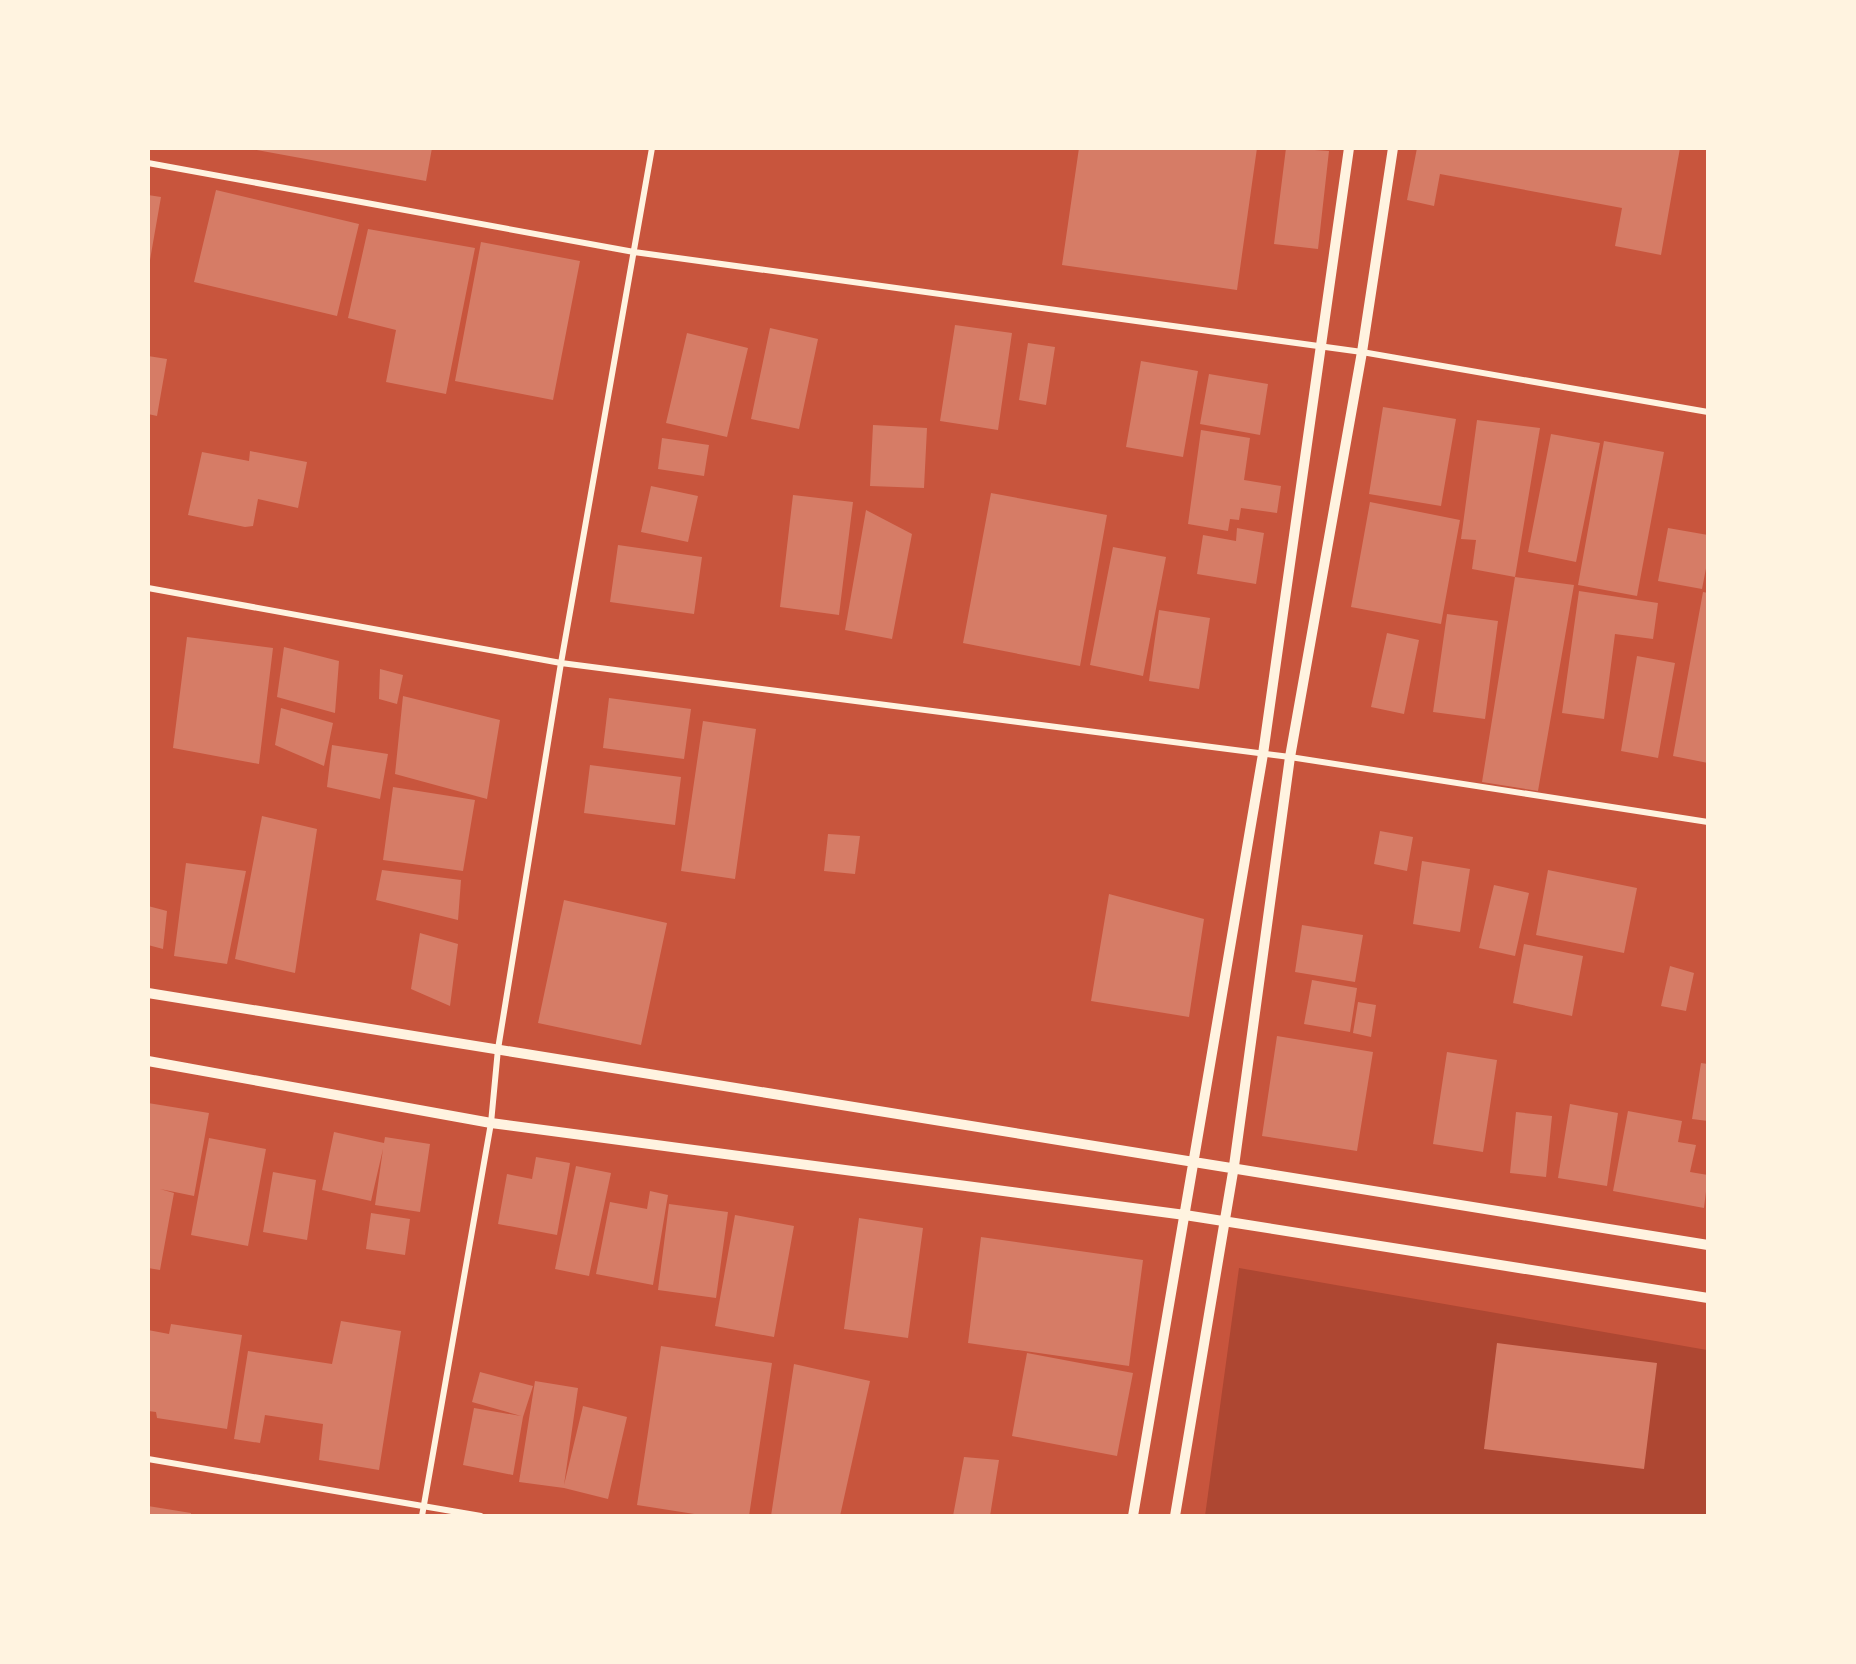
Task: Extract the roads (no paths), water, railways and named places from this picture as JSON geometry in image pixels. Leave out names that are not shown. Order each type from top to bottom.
[{"type":"street","points":[[422,1515],[491,1123],[498,1049],[561,663],[652,148]]},
{"type":"street","points":[[1133,1515],[1263,754],[1323,347],[1349,148]]},
{"type":"street","points":[[1175,1515],[1234,1166],[1290,757],[1362,352],[1393,148]]},
{"type":"street","points":[[148,163],[634,252],[1362,352],[1707,412]]},
{"type":"street","points":[[148,588],[561,663],[1290,757],[1707,822]]},
{"type":"street","points":[[148,993],[1194,1162],[1234,1166],[1707,1245]]},
{"type":"street","points":[[148,1061],[491,1123],[1185,1215],[1707,1298]]},
{"type":"street","points":[[148,1459],[481,1515]]}]
